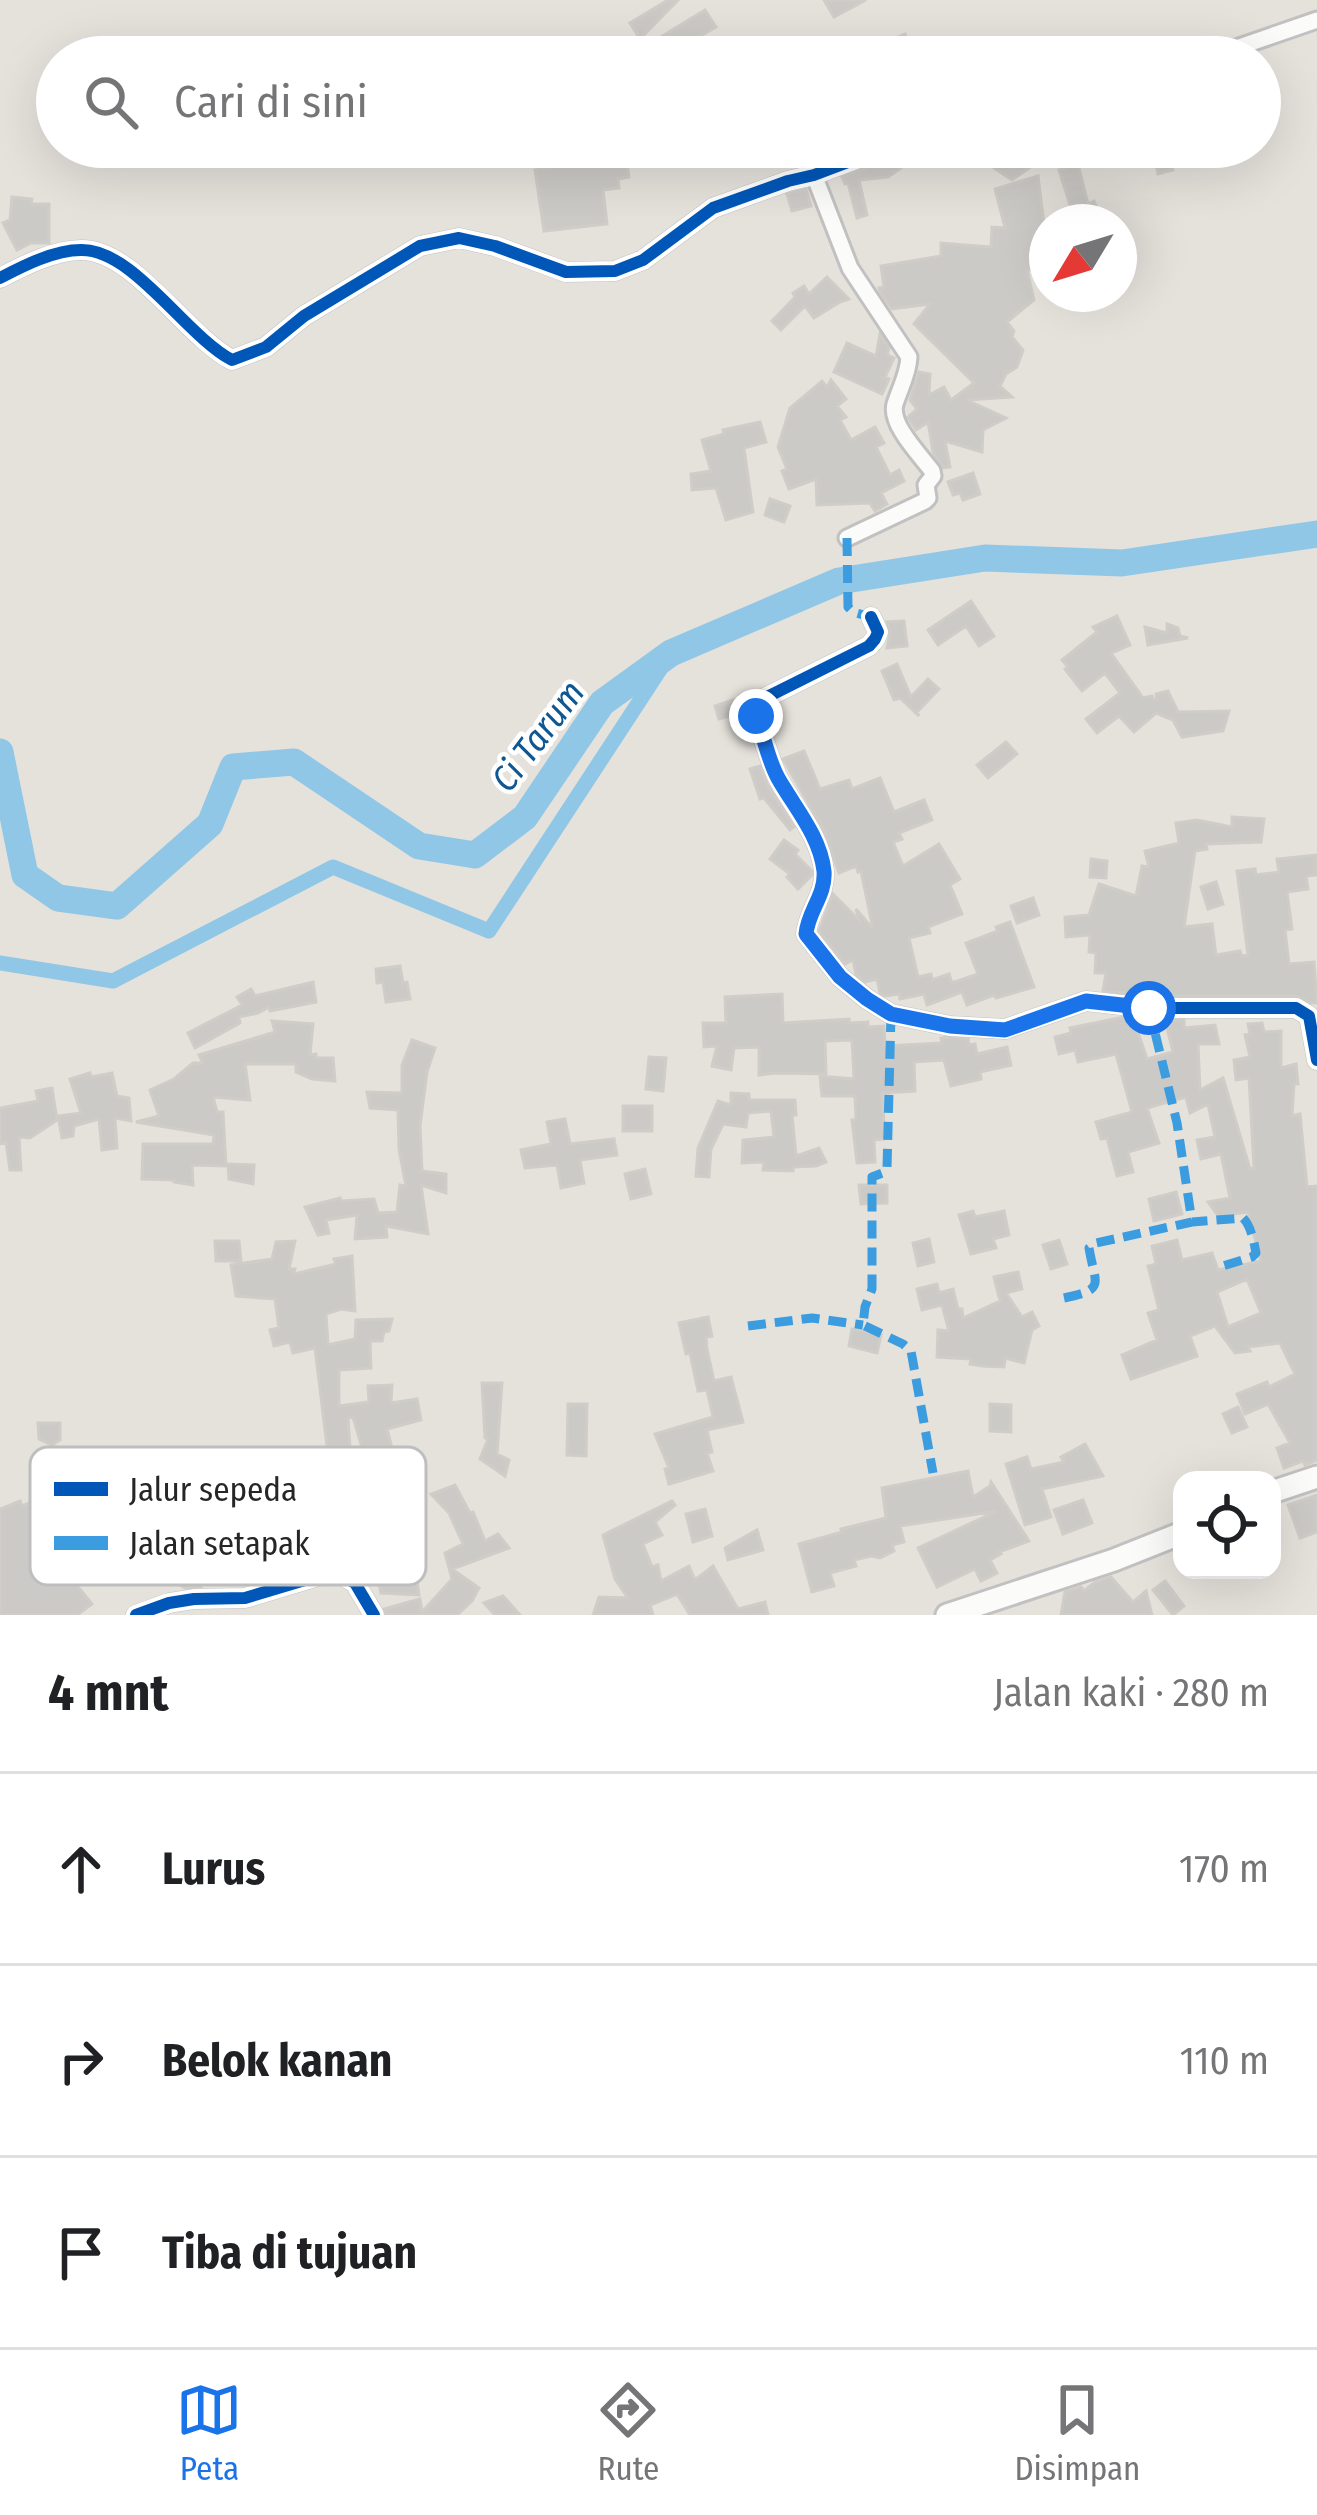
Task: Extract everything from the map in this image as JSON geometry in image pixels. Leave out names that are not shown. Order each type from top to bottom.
[{"type":"main road","points":[[1281,1489],[1317,1477]]},
{"type":"main road","points":[[947,1615],[1173,1537]]},
{"type":"street","points":[[1271,36],[1317,20]]},
{"type":"street","points":[[0,278],[56,254],[81,250],[105,254],[134,273],[209,346],[232,360],[266,347],[304,316],[420,246],[459,238],[566,272],[615,271],[643,260],[713,208],[832,168]]},
{"type":"street","points":[[814,175],[850,268],[909,357],[894,413],[897,425],[932,471],[926,484],[927,500],[847,538]]},
{"type":"street","points":[[871,617],[878,632],[873,643],[757,702],[754,708],[776,775],[809,827],[824,869],[820,899],[808,917],[806,934],[840,977],[891,1014],[950,1026],[1005,1030],[1086,1001],[1149,1008],[1296,1008],[1309,1016],[1317,1060]]},
{"type":"street","points":[[136,1615],[194,1599],[244,1598],[288,1585]]},
{"type":"street","points":[[357,1585],[374,1615]]},
{"type":"building","points":[[668,0],[678,0],[643,36],[630,23]]},
{"type":"building","points":[[824,0],[866,0],[834,17]]},
{"type":"building","points":[[705,10],[716,27],[700,36],[662,36]]},
{"type":"building","points":[[628,168],[629,177],[618,179],[619,188],[603,190],[607,224],[544,231],[535,170]]},
{"type":"building","points":[[866,168],[901,168],[888,177],[859,180],[867,215],[857,218],[842,177]]},
{"type":"building","points":[[994,168],[1029,168],[1012,180]]},
{"type":"building","points":[[1079,168],[1088,204],[1070,204],[1059,170]]},
{"type":"building","points":[[1038,176],[1042,204],[1029,204],[1029,304],[1007,322],[1023,350],[1017,367],[1000,386],[1012,397],[967,400],[1006,418],[983,430],[982,452],[945,441],[950,467],[943,468],[933,452],[928,422],[916,430],[908,417],[917,409],[910,400],[919,372],[930,374],[929,395],[944,387],[951,400],[974,383],[914,324],[930,304],[892,309],[880,292],[884,287],[881,266],[941,256],[941,243],[991,247],[992,227],[1005,228],[995,189]]},
{"type":"building","points":[[806,189],[811,206],[792,211],[787,194]]},
{"type":"building","points":[[12,197],[49,204],[49,243],[31,243],[17,250],[3,223],[10,220]]},
{"type":"building","points":[[827,277],[849,299],[814,318],[805,306],[781,330],[772,321],[795,297],[793,293],[804,286],[809,294]]},
{"type":"building","points":[[880,334],[889,348],[887,355],[894,358],[882,394],[834,372],[847,343],[876,356]]},
{"type":"building","points":[[831,380],[846,399],[837,406],[846,417],[840,420],[851,440],[875,427],[884,443],[876,447],[890,475],[899,470],[904,481],[881,493],[887,504],[875,511],[870,503],[817,505],[816,479],[789,489],[782,471],[787,469],[778,447],[790,408],[822,381],[827,387]]},
{"type":"building","points":[[760,422],[766,442],[744,448],[753,512],[726,520],[716,488],[692,490],[691,474],[711,471],[702,440]]},
{"type":"building","points":[[973,473],[980,494],[963,500],[960,493],[953,495],[948,482]]},
{"type":"building","points":[[770,499],[790,506],[784,522],[765,515]]},
{"type":"building","points":[[971,601],[994,636],[979,646],[966,626],[938,645],[928,630]]},
{"type":"building","points":[[1117,616],[1130,645],[1111,653],[1143,698],[1154,700],[1156,694],[1168,691],[1178,712],[1229,711],[1223,731],[1182,737],[1173,720],[1156,713],[1134,732],[1119,716],[1097,733],[1086,719],[1120,693],[1105,673],[1082,691],[1062,660],[1097,632],[1093,627]]},
{"type":"building","points":[[904,621],[907,646],[887,648],[887,622]]},
{"type":"building","points":[[1167,624],[1188,638],[1148,645],[1145,627],[1167,633]]},
{"type":"building","points":[[897,664],[911,697],[928,679],[939,689],[917,712],[919,716],[900,698],[894,700],[882,671]]},
{"type":"building","points":[[733,700],[737,714],[719,719],[715,706]]},
{"type":"building","points":[[1006,742],[1017,754],[988,778],[977,765]]},
{"type":"building","points":[[804,751],[820,789],[849,780],[852,789],[880,778],[894,812],[924,800],[932,820],[899,833],[902,839],[893,842],[903,866],[939,844],[960,879],[950,885],[962,914],[928,927],[930,933],[909,938],[918,977],[931,974],[932,980],[949,974],[952,983],[978,974],[966,943],[1010,922],[1034,987],[967,1005],[962,992],[927,1005],[924,994],[900,999],[899,994],[885,996],[877,979],[865,982],[856,975],[853,960],[845,964],[819,931],[833,894],[859,920],[856,909],[873,929],[861,871],[856,866],[839,873],[823,829],[783,759]]},
{"type":"building","points":[[760,766],[794,827],[790,830],[760,799],[750,769]]},
{"type":"building","points":[[1232,817],[1264,819],[1261,842],[1206,844],[1207,849],[1195,851],[1184,927],[1212,924],[1216,955],[1240,951],[1248,955],[1237,871],[1279,872],[1277,859],[1317,855],[1317,875],[1306,876],[1308,889],[1287,892],[1292,929],[1285,930],[1289,964],[1314,962],[1317,1003],[1296,996],[1150,996],[1103,991],[1106,973],[1095,973],[1096,953],[1089,952],[1090,935],[1066,937],[1065,917],[1089,915],[1099,884],[1136,896],[1142,866],[1149,867],[1145,851],[1179,843],[1176,823],[1197,820],[1232,827]]},
{"type":"building","points":[[784,840],[798,850],[795,854],[812,871],[798,889],[787,877],[790,874],[770,859]]},
{"type":"building","points":[[1091,859],[1107,861],[1106,878],[1090,877]]},
{"type":"building","points":[[1216,882],[1223,904],[1208,909],[1201,887]]},
{"type":"building","points":[[1033,898],[1039,915],[1017,923],[1011,906]]},
{"type":"building","points":[[400,966],[410,999],[386,1002],[376,969]]},
{"type":"building","points":[[313,982],[316,1002],[270,1011],[269,1007],[239,1017],[240,1023],[195,1048],[188,1033],[242,1005],[237,997],[251,989],[255,996]]},
{"type":"building","points":[[782,994],[783,1023],[868,1022],[868,1027],[884,1026],[885,1046],[942,1043],[945,1037],[968,1039],[977,1054],[1007,1047],[1011,1065],[980,1072],[981,1079],[951,1086],[944,1060],[914,1062],[915,1091],[882,1093],[885,1139],[874,1140],[875,1162],[857,1163],[852,1120],[856,1120],[855,1096],[822,1096],[820,1076],[854,1079],[852,1040],[825,1041],[826,1074],[759,1075],[759,1047],[734,1048],[731,1070],[712,1066],[717,1046],[704,1047],[703,1023],[726,1023],[725,997]]},
{"type":"building","points":[[1133,1018],[1147,1059],[1173,1052],[1165,1020],[1184,1020],[1184,1028],[1215,1025],[1219,1044],[1198,1044],[1200,1090],[1223,1078],[1250,1169],[1254,1168],[1249,1078],[1236,1080],[1234,1060],[1250,1057],[1245,1035],[1250,1034],[1248,1024],[1262,1023],[1264,1032],[1281,1031],[1281,1068],[1296,1064],[1292,1116],[1300,1114],[1307,1187],[1317,1186],[1317,1460],[1284,1468],[1277,1448],[1290,1443],[1268,1404],[1245,1414],[1237,1394],[1267,1382],[1269,1387],[1295,1374],[1280,1343],[1235,1353],[1215,1326],[1190,1336],[1197,1356],[1131,1379],[1122,1355],[1157,1340],[1148,1313],[1159,1310],[1148,1266],[1156,1264],[1152,1246],[1177,1240],[1182,1260],[1212,1253],[1218,1270],[1261,1261],[1248,1212],[1218,1216],[1208,1202],[1230,1198],[1221,1154],[1201,1159],[1197,1140],[1215,1137],[1208,1104],[1190,1113],[1186,1097],[1147,1108],[1159,1143],[1128,1152],[1133,1172],[1117,1176],[1107,1138],[1101,1139],[1096,1122],[1132,1112],[1116,1054],[1078,1062],[1075,1050],[1059,1054],[1055,1037],[1071,1033],[1070,1028]],"holes":[[[1247,1279],[1261,1313],[1228,1327],[1217,1292]]]},
{"type":"building","points":[[272,1021],[313,1024],[310,1055],[333,1058],[335,1081],[312,1079],[296,1072],[296,1064],[245,1064],[250,1100],[213,1097],[217,1112],[223,1112],[226,1166],[192,1165],[193,1185],[142,1179],[143,1144],[213,1144],[214,1135],[136,1122],[159,1116],[150,1090],[193,1063],[203,1063],[199,1055],[275,1032]]},
{"type":"building","points":[[412,1040],[435,1048],[420,1126],[422,1171],[446,1174],[446,1193],[421,1185],[428,1234],[386,1226],[387,1237],[355,1239],[357,1215],[326,1220],[329,1233],[318,1235],[305,1207],[340,1198],[374,1199],[378,1213],[397,1212],[400,1185],[406,1186],[398,1110],[370,1108],[367,1092],[402,1093],[402,1065]]},
{"type":"building","points":[[649,1057],[666,1058],[663,1091],[646,1089]]},
{"type":"building","points":[[90,1073],[91,1077],[112,1073],[117,1096],[129,1098],[131,1121],[115,1118],[117,1148],[102,1150],[99,1119],[74,1126],[73,1136],[62,1138],[58,1116],[81,1113],[70,1079]]},
{"type":"building","points":[[52,1088],[57,1120],[30,1138],[19,1137],[21,1170],[10,1170],[6,1142],[0,1144],[0,1108],[38,1101],[36,1091]]},
{"type":"building","points":[[731,1093],[749,1094],[749,1100],[795,1100],[796,1156],[819,1148],[826,1162],[793,1167],[793,1171],[763,1170],[764,1162],[742,1163],[743,1140],[774,1137],[771,1111],[748,1113],[746,1127],[723,1124],[711,1149],[709,1177],[696,1176],[698,1148],[718,1101],[731,1105]]},
{"type":"building","points":[[623,1106],[652,1106],[652,1131],[623,1131]]},
{"type":"building","points":[[565,1119],[570,1144],[614,1139],[617,1155],[580,1160],[584,1183],[561,1188],[557,1165],[525,1168],[521,1150],[551,1144],[547,1122]]},
{"type":"building","points":[[228,1164],[254,1165],[253,1184],[229,1179]]},
{"type":"building","points":[[645,1169],[651,1194],[631,1199],[625,1174]]},
{"type":"building","points":[[859,1185],[887,1185],[887,1203],[861,1204]]},
{"type":"building","points":[[1176,1192],[1182,1214],[1154,1221],[1149,1199]]},
{"type":"building","points":[[973,1211],[975,1217],[1004,1211],[1009,1235],[993,1239],[996,1248],[971,1254],[959,1215]]},
{"type":"building","points":[[929,1239],[934,1262],[918,1266],[913,1243]]},
{"type":"building","points":[[1059,1240],[1067,1264],[1051,1269],[1043,1245]]},
{"type":"building","points":[[215,1241],[239,1241],[241,1261],[216,1261]]},
{"type":"building","points":[[295,1241],[289,1269],[295,1269],[294,1274],[352,1256],[355,1311],[326,1314],[328,1345],[355,1339],[356,1320],[392,1319],[382,1341],[370,1341],[371,1368],[339,1370],[339,1406],[369,1402],[368,1386],[392,1385],[391,1403],[417,1399],[421,1420],[387,1429],[392,1447],[362,1447],[353,1417],[348,1418],[350,1447],[327,1447],[315,1348],[293,1353],[290,1342],[274,1346],[270,1330],[279,1328],[275,1299],[236,1296],[231,1265],[272,1259],[276,1242]]},
{"type":"building","points":[[1018,1272],[1022,1289],[1006,1293],[1022,1317],[1032,1312],[1039,1326],[1032,1330],[1024,1363],[1005,1358],[1004,1367],[982,1366],[970,1364],[971,1359],[937,1357],[938,1330],[949,1331],[942,1305],[922,1310],[917,1289],[937,1284],[939,1293],[953,1289],[963,1318],[1000,1301],[994,1277]]},
{"type":"building","points":[[708,1317],[712,1336],[706,1337],[707,1349],[714,1381],[731,1377],[743,1422],[707,1430],[713,1471],[669,1484],[665,1469],[669,1468],[655,1434],[713,1417],[707,1390],[698,1391],[679,1323]]},
{"type":"building","points":[[852,1329],[881,1335],[877,1353],[849,1346]]},
{"type":"building","points":[[482,1383],[502,1383],[497,1454],[509,1460],[505,1476],[480,1459],[488,1439]]},
{"type":"building","points":[[568,1404],[587,1404],[586,1456],[567,1455]]},
{"type":"building","points":[[990,1404],[1011,1405],[1011,1432],[990,1431]]},
{"type":"building","points":[[1238,1407],[1247,1427],[1232,1433],[1223,1414]]},
{"type":"building","points":[[38,1423],[60,1423],[60,1440],[52,1445],[39,1439]]},
{"type":"building","points":[[1085,1444],[1103,1476],[1042,1489],[1051,1517],[1025,1525],[1006,1464],[1027,1457],[1031,1469],[1064,1462],[1061,1457]]},
{"type":"building","points":[[968,1471],[973,1497],[991,1482],[1029,1541],[990,1560],[997,1573],[981,1581],[975,1569],[937,1587],[918,1548],[997,1511],[900,1526],[904,1542],[892,1545],[894,1551],[880,1558],[854,1560],[856,1566],[830,1573],[834,1586],[812,1592],[799,1544],[886,1518],[882,1488]]},
{"type":"building","points":[[455,1485],[485,1541],[498,1534],[509,1548],[452,1569],[479,1588],[457,1615],[386,1615],[384,1609],[420,1599],[422,1612],[452,1579],[445,1553],[463,1544],[449,1513],[431,1494]]},
{"type":"building","points":[[1317,1495],[1317,1532],[1300,1538],[1288,1505]]},
{"type":"building","points":[[1083,1500],[1092,1523],[1063,1534],[1054,1510]]},
{"type":"building","points":[[20,1501],[22,1506],[30,1503],[30,1585],[77,1585],[92,1604],[77,1615],[0,1615],[0,1509]]},
{"type":"building","points":[[672,1501],[675,1505],[655,1522],[662,1535],[643,1544],[652,1567],[658,1565],[661,1581],[689,1566],[695,1580],[713,1566],[738,1609],[765,1602],[768,1615],[690,1615],[677,1594],[650,1605],[653,1615],[593,1615],[599,1597],[628,1598],[615,1579],[603,1535]]},
{"type":"building","points":[[705,1509],[712,1536],[693,1542],[686,1514]]},
{"type":"building","points":[[757,1530],[763,1550],[728,1560],[725,1548]]},
{"type":"building","points":[[1111,1577],[1133,1602],[1146,1591],[1152,1615],[1061,1615],[1065,1592],[1081,1587],[1084,1591]]},
{"type":"building","points":[[1165,1581],[1184,1606],[1173,1615],[1153,1590]]},
{"type":"building","points":[[379,1585],[418,1585],[419,1595],[381,1593]]},
{"type":"building","points":[[503,1596],[520,1615],[495,1615],[484,1603]]},
{"type":"waterway","name":"Ci Tarum","points":[[0,752],[25,875],[58,898],[117,906],[210,824],[233,767],[294,762],[419,846],[475,855],[525,817],[602,703],[671,653],[839,581],[985,558],[1122,563],[1317,534]]},
{"type":"waterway","points":[[0,963],[113,981],[333,867],[489,931],[671,653]]},
{"type":"marked path","points":[[847,538],[848,607],[871,617]]},
{"type":"marked path","points":[[1149,1008],[1177,1123],[1192,1222],[1243,1218],[1252,1234],[1256,1253],[1223,1266]]},
{"type":"marked path","points":[[891,1014],[887,1168],[872,1177],[872,1289],[863,1325],[911,1351],[933,1473]]},
{"type":"marked path","points":[[1064,1298],[1087,1292],[1095,1284],[1089,1248],[1096,1243],[1192,1222]]},
{"type":"marked path","points":[[748,1326],[812,1318],[863,1325]]},
{"type":"cycle path","points":[[0,278],[60,253],[100,253],[139,278],[232,360],[266,347],[304,316],[420,246],[459,238],[566,272],[615,271],[643,260],[713,208],[832,168]]},
{"type":"cycle path","points":[[871,617],[878,632],[869,646],[755,706],[775,772],[822,858],[822,888],[806,934],[840,977],[891,1014],[950,1026],[1005,1029],[1086,1001],[1149,1008],[1296,1008],[1309,1016],[1317,1060]]},
{"type":"cycle path","points":[[136,1615],[169,1603],[245,1598],[288,1585]]},
{"type":"cycle path","points":[[356,1585],[374,1615]]},
{"type":"route","points":[[756,716],[776,775],[809,827],[824,869],[820,899],[808,917],[806,934],[840,977],[867,999],[891,1014],[950,1026],[1005,1030],[1086,1001],[1149,1008]]}]
